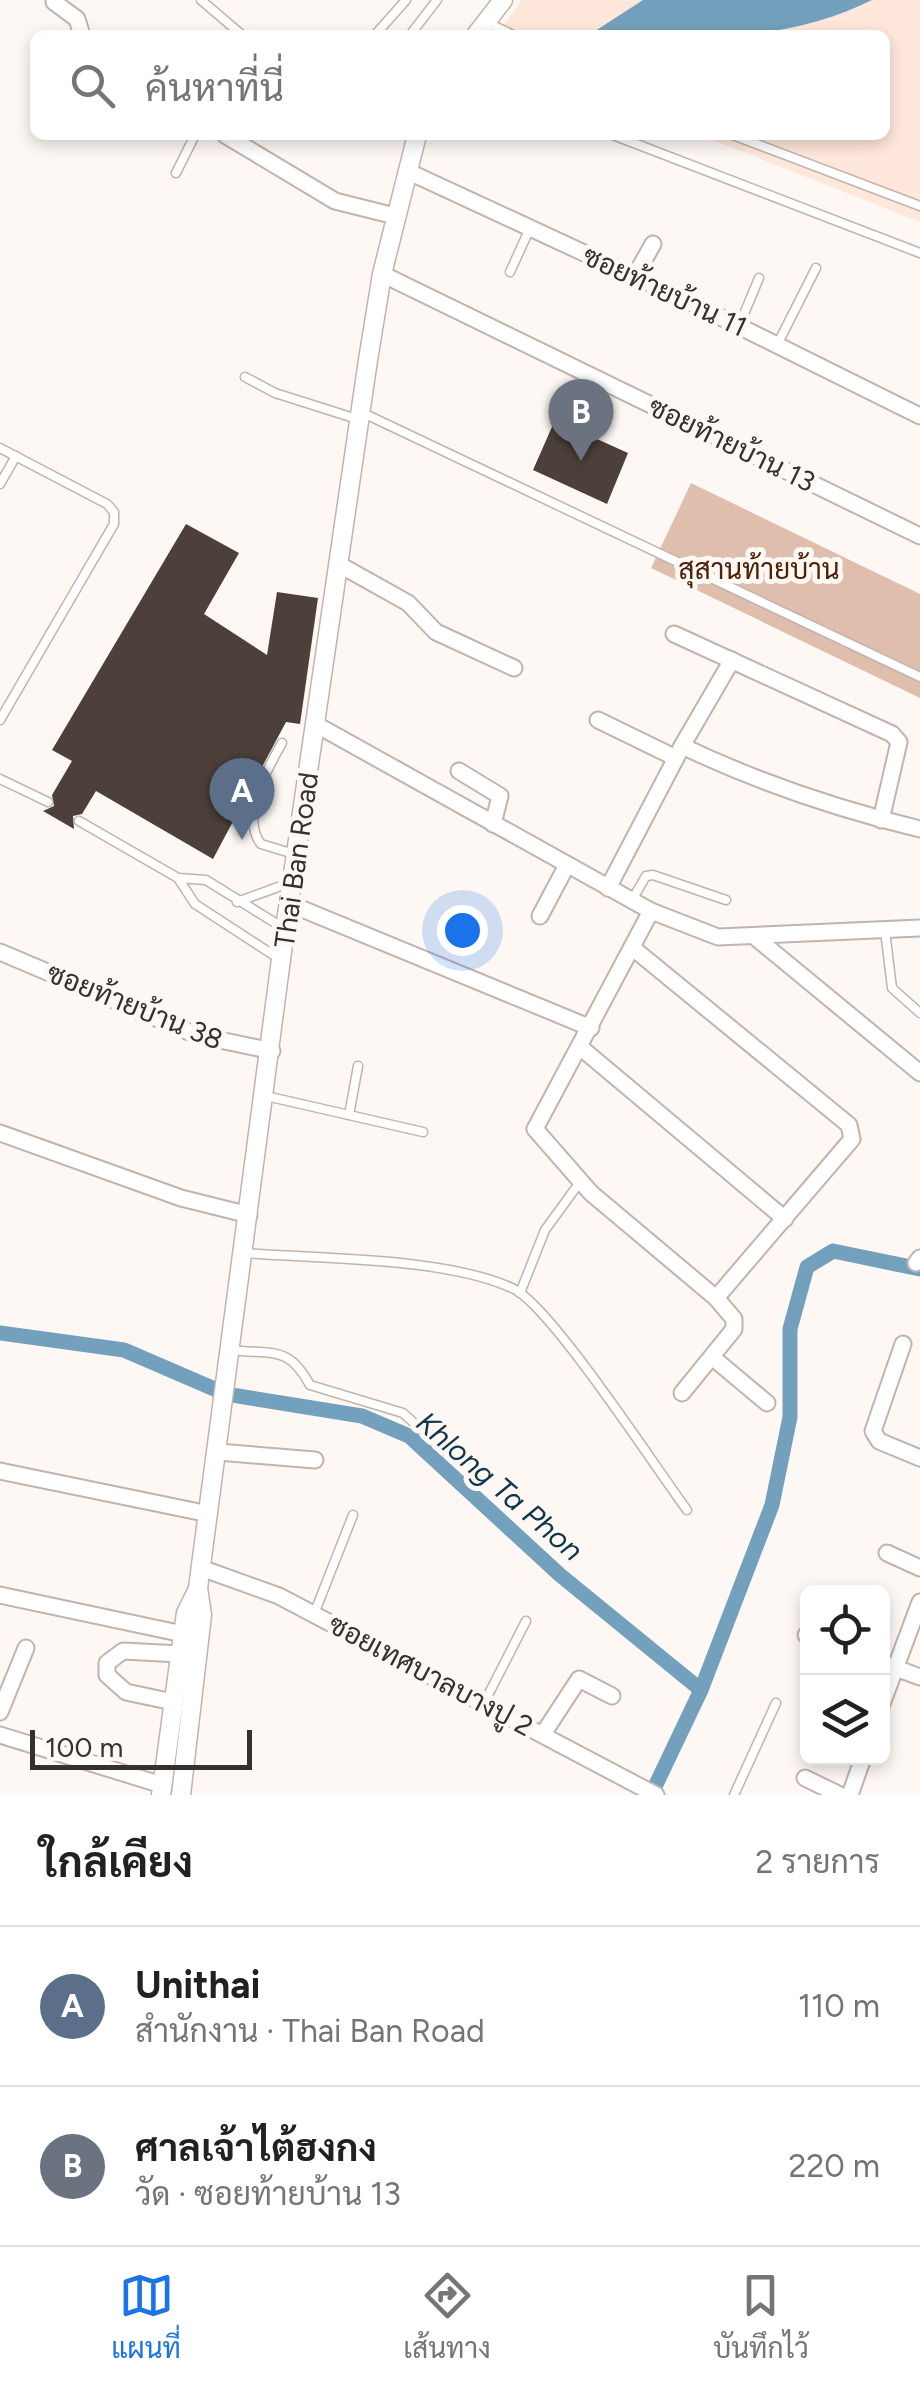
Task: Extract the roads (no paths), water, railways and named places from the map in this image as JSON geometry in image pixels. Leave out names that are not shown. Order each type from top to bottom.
[{"type":"street","points":[[481,28],[503,0]]},
{"type":"street","points":[[54,2],[77,19],[80,30]]},
{"type":"street","points":[[233,140],[335,200],[395,216]]},
{"type":"street","name":"Thai Ban Road","points":[[181,1795],[202,1615],[198,1588],[272,1051],[285,929],[382,274],[416,140]]},
{"type":"street","name":"ซอยท้ายบ้าน 11","points":[[407,171],[635,276],[920,416]]},
{"type":"street","points":[[635,276],[653,244]]},
{"type":"street","name":"ซอยท้ายบ้าน 13","points":[[382,274],[920,536]]},
{"type":"street","points":[[340,565],[408,603],[436,632],[514,668]]},
{"type":"street","points":[[674,634],[892,734],[899,742],[882,820]]},
{"type":"street","points":[[608,888],[732,660]]},
{"type":"street","points":[[598,720],[750,778],[920,829]]},
{"type":"street","points":[[315,724],[608,888],[652,911],[718,937],[920,927]]},
{"type":"street","points":[[459,771],[500,796],[493,824]]},
{"type":"street","points":[[540,916],[567,865]]},
{"type":"street","points":[[290,904],[591,1028]]},
{"type":"street","points":[[652,911],[535,1129],[580,1182],[716,1298],[736,1325],[682,1393]]},
{"type":"street","points":[[755,937],[920,1073]]},
{"type":"street","points":[[634,949],[849,1125],[852,1139],[716,1298]]},
{"type":"street","name":"ซอยท้ายบ้าน 38","points":[[0,952],[196,1036],[272,1051]]},
{"type":"street","points":[[580,1048],[785,1219]]},
{"type":"street","points":[[0,1133],[181,1198],[249,1215]]},
{"type":"street","points":[[903,1344],[872,1431],[879,1442],[920,1458]]},
{"type":"street","points":[[712,1357],[766,1403]]},
{"type":"street","points":[[218,1452],[316,1460]]},
{"type":"street","points":[[0,1471],[209,1514]]},
{"type":"street","points":[[887,1554],[920,1568]]},
{"type":"street","name":"ซอยเทศบาลบางปู 2","points":[[201,1568],[314,1614],[656,1795]]},
{"type":"street","name":"Thai Ban Road","points":[[162,1790],[186,1612],[198,1588]]},
{"type":"street","points":[[0,1595],[183,1634]]},
{"type":"street","points":[[890,1663],[920,1602]]},
{"type":"street","points":[[0,1712],[26,1648]]},
{"type":"street","points":[[174,1702],[126,1692],[114,1684],[106,1662],[122,1650],[180,1654]]},
{"type":"street","points":[[890,1665],[920,1677]]},
{"type":"street","points":[[543,1734],[579,1679],[612,1696]]},
{"type":"street","points":[[0,1735],[162,1790]]},
{"type":"street","points":[[850,1795],[861,1765]]},
{"type":"street","points":[[805,1778],[840,1795]]},
{"type":"lane","points":[[201,0],[236,30]]},
{"type":"lane","points":[[379,30],[406,0]]},
{"type":"lane","points":[[414,30],[437,0]]},
{"type":"lane","points":[[176,173],[193,140]]},
{"type":"lane","points":[[626,140],[920,253]]},
{"type":"lane","points":[[745,140],[920,206]]},
{"type":"lane","points":[[510,272],[530,228]]},
{"type":"lane","points":[[777,345],[816,268]]},
{"type":"lane","points":[[738,326],[759,278]]},
{"type":"lane","points":[[245,377],[276,393],[360,416],[920,678]]},
{"type":"lane","points":[[0,448],[107,504],[114,512],[114,524],[0,720]]},
{"type":"lane","points":[[0,484],[16,456]]},
{"type":"lane","points":[[282,743],[258,795],[252,826],[260,844],[298,855]]},
{"type":"lane","points":[[0,779],[48,802]]},
{"type":"lane","points":[[79,820],[178,878],[206,880],[285,929]]},
{"type":"lane","points":[[632,900],[646,876],[653,875],[726,900]]},
{"type":"lane","points":[[178,878],[194,904],[282,960]]},
{"type":"lane","points":[[236,902],[294,881]]},
{"type":"lane","points":[[885,931],[892,988],[920,1013]]},
{"type":"lane","points":[[348,1114],[358,1066]]},
{"type":"lane","points":[[266,1096],[424,1132]]},
{"type":"lane","points":[[520,1293],[544,1230],[580,1182]]},
{"type":"lane","points":[[244,1253],[434,1269],[520,1293],[545,1315],[687,1510]]},
{"type":"lane","points":[[230,1360],[288,1356],[301,1366],[310,1386],[403,1413],[445,1451]]},
{"type":"lane","points":[[314,1614],[352,1515]]},
{"type":"lane","points":[[484,1702],[526,1621]]},
{"type":"lane","points":[[734,1795],[776,1702]]},
{"type":"water","points":[[643,0],[872,0],[840,14],[780,30],[597,30]]},
{"type":"waterway","points":[[651,1795],[701,1690],[772,1505],[790,1417],[790,1329],[807,1267],[833,1251],[920,1269]]},
{"type":"waterway","name":"Khlong Ta Phon","points":[[0,1333],[124,1350],[226,1394],[362,1416],[409,1436],[560,1575],[701,1690]]},
{"type":"place","name":"ศาลเจ้าไต้ฮงกง","points":[[581,461]]},
{"type":"place","name":"Unithai","points":[[242,840]]},
{"type":"park label","name":"สุสานท้ายบ้าน","points":[[759,569]]}]
